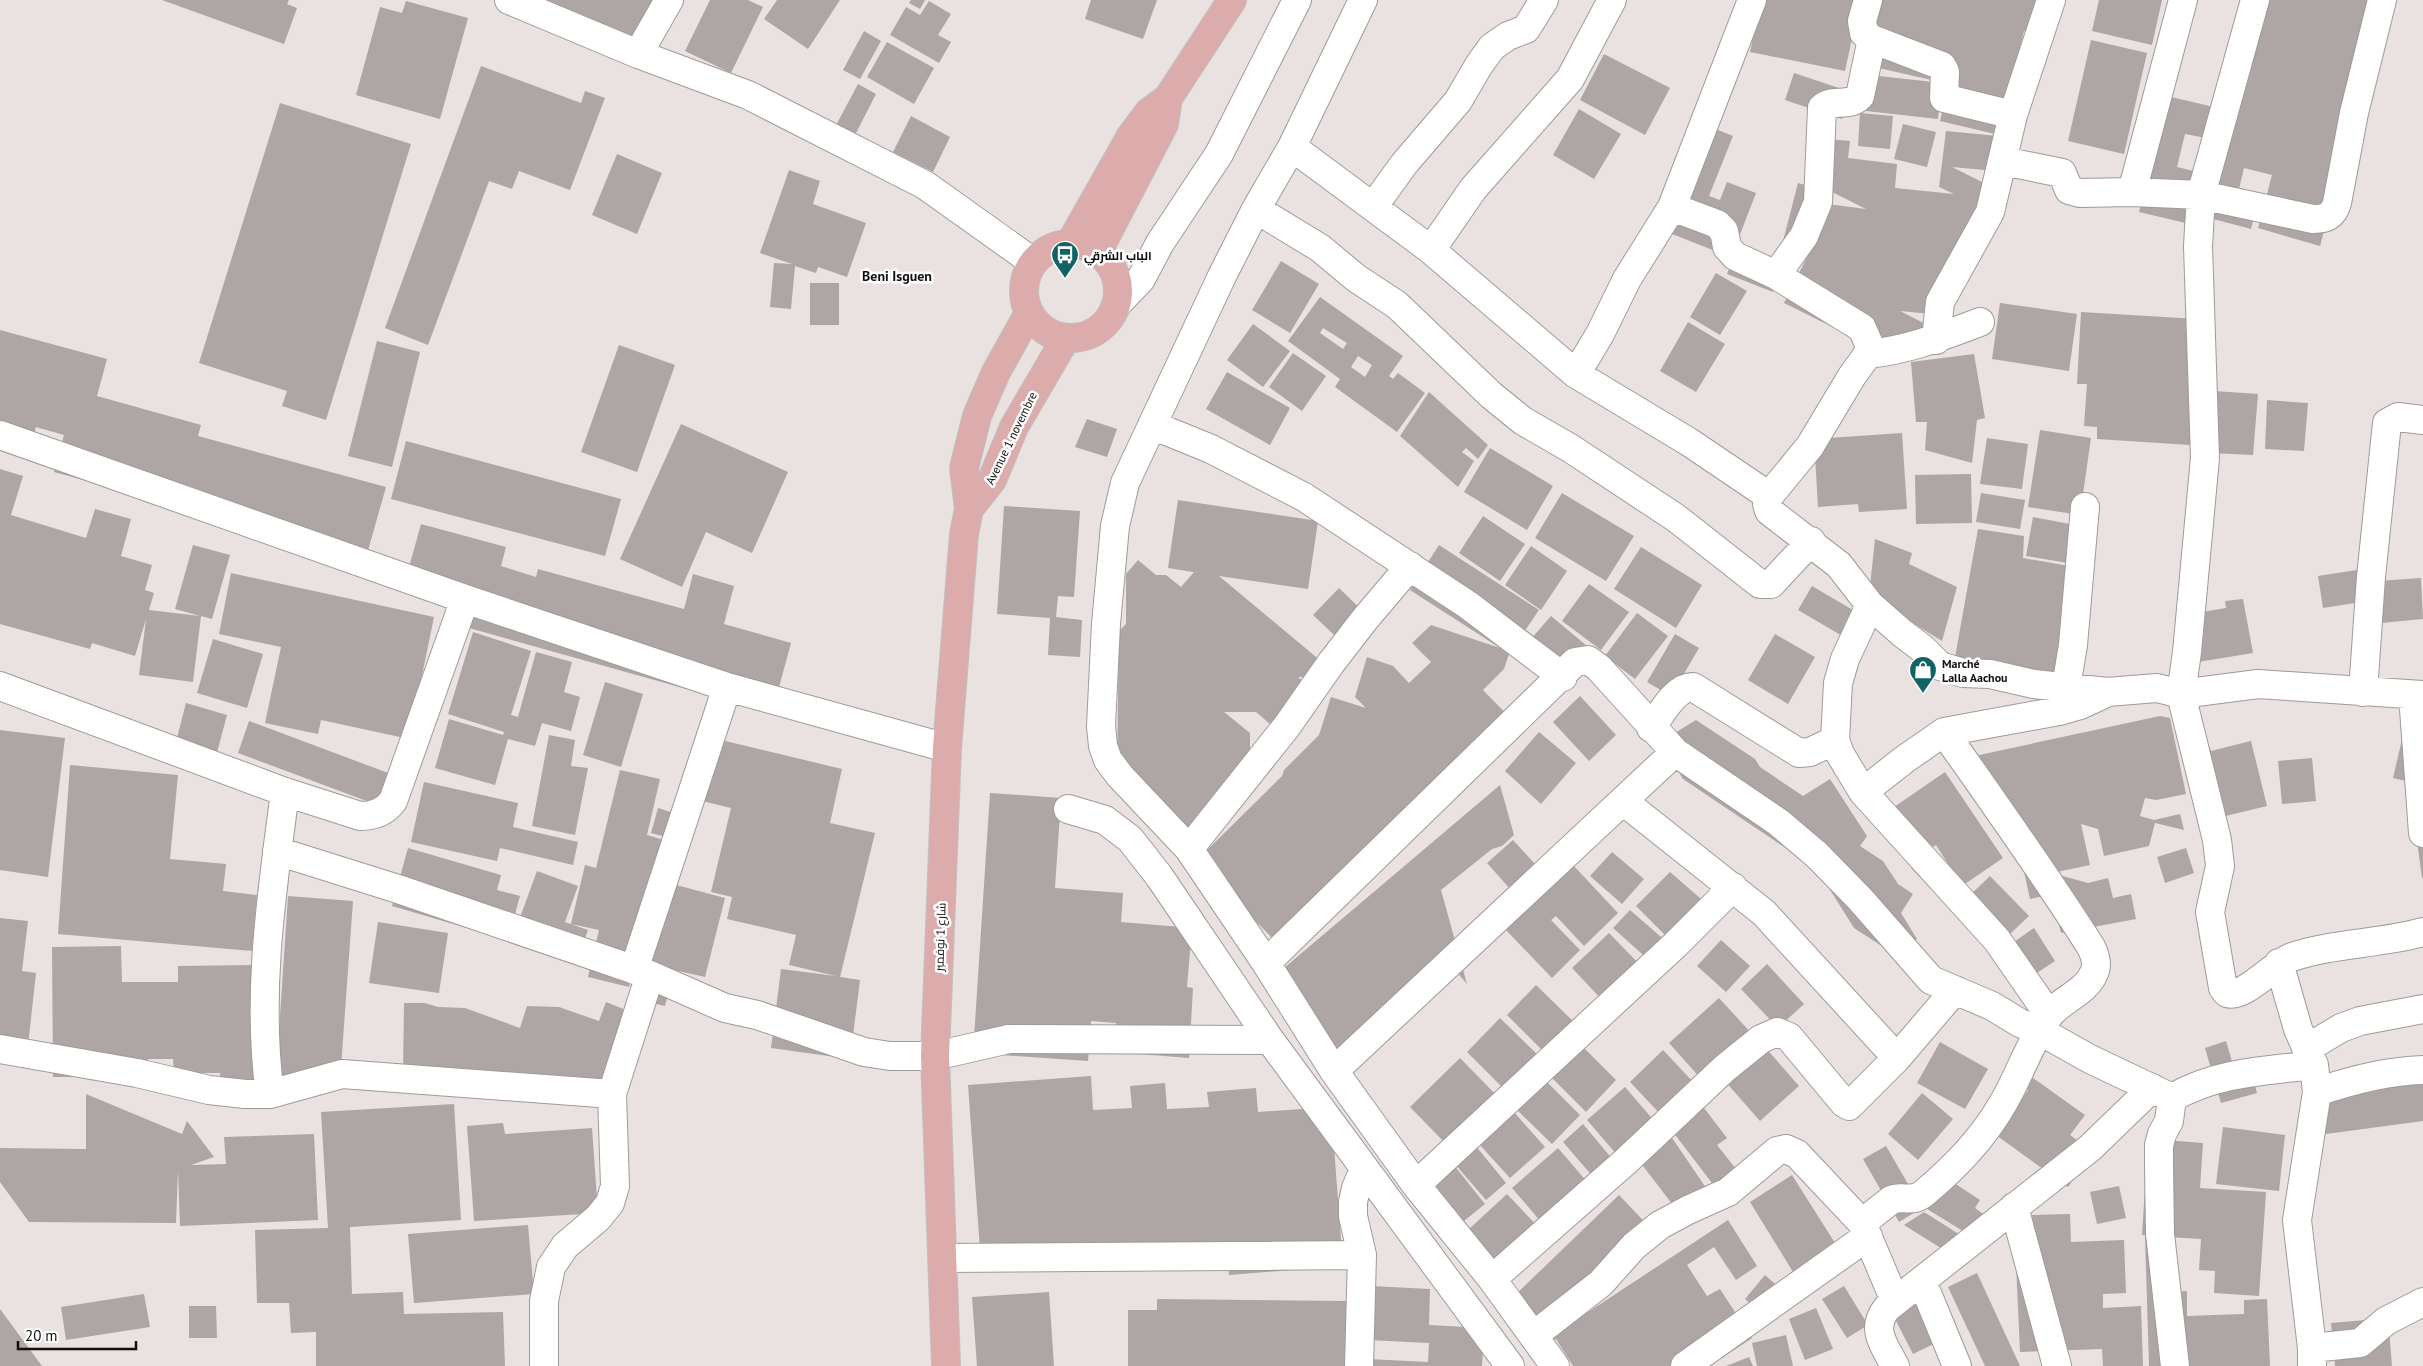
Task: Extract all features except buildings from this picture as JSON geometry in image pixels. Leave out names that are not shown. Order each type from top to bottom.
[{"type":"main road","points":[[1070,244],[1131,136],[1149,112],[1168,98],[1232,0]]},
{"type":"main road","points":[[1098,252],[1164,124],[1168,98]]},
{"type":"main road","points":[[1084,245],[1098,252],[1108,262],[1116,275],[1118,289],[1116,304],[1109,319],[1097,330],[1082,336],[1066,338],[1050,334],[1037,324],[1029,313],[1025,301],[1024,287],[1027,274],[1033,262],[1043,253],[1056,246],[1084,245]]},
{"type":"main road","name":"Avenue 1 novembre","points":[[968,509],[964,468],[977,416],[996,372],[1029,313]]},
{"type":"main road","name":"Avenue 1 novembre","points":[[968,509],[992,480],[1014,427],[1066,338]]},
{"type":"main road","name":"شارع 1 نوفمبر","points":[[946,1366],[935,1056],[947,748],[964,534],[968,509]]},
{"type":"street","points":[[509,0],[638,54],[748,95],[925,185],[1033,262]]},
{"type":"street","points":[[638,54],[670,0]]},
{"type":"street","points":[[1116,304],[1140,279],[1160,243],[1219,154],[1297,0]]},
{"type":"street","points":[[1362,0],[1292,147],[1256,209],[1125,483],[1115,526],[1106,624],[1102,739],[1108,760],[1120,776],[1189,849],[1266,963],[1334,1071],[1416,1186],[1492,1279],[1555,1366]]},
{"type":"street","points":[[1373,207],[1404,164],[1458,101],[1479,64],[1492,47],[1508,36],[1526,29],[1544,0]]},
{"type":"street","points":[[1431,250],[1473,189],[1570,79],[1612,0]]},
{"type":"street","points":[[1576,374],[1600,334],[1627,279],[1672,207],[1752,0]]},
{"type":"street","points":[[1868,0],[1862,28],[1872,39],[1942,66],[1945,72],[1943,97],[2013,115]]},
{"type":"street","points":[[1936,340],[1940,302],[1990,212],[2013,115],[2052,0]]},
{"type":"street","points":[[2132,192],[2183,0]]},
{"type":"street","points":[[2255,0],[2201,195],[2198,246],[2205,458],[2187,652],[2181,694],[2217,840],[2220,866],[2210,912],[2223,988],[2226,993],[2234,993],[2263,976],[2280,963],[2314,951],[2423,932]]},
{"type":"street","points":[[2003,161],[2062,173],[2069,190],[2080,193],[2132,192],[2201,195],[2313,219],[2326,218],[2334,212],[2354,113],[2382,0]]},
{"type":"street","points":[[1776,275],[1804,236],[1818,202],[1822,108],[1828,104],[1852,102],[1860,96],[1865,80],[1872,39]]},
{"type":"street","points":[[1292,147],[1431,250],[1576,374],[1689,442],[1769,496]]},
{"type":"street","points":[[1672,207],[1717,224],[1724,232],[1730,252],[1776,275],[1862,328],[1869,344],[1868,354],[1852,376],[1810,446],[1769,496],[1767,504],[1769,511],[1811,541],[1839,565],[1870,606],[1924,649],[1940,666],[1963,673],[1990,674],[2066,688],[2107,692],[2157,688],[2181,694],[2258,684],[2418,695],[2423,833]]},
{"type":"street","points":[[1256,209],[1320,248],[1356,278],[1397,305],[1491,395],[1523,421],[1570,448],[1676,518],[1760,584],[1771,584],[1811,541]]},
{"type":"street","points":[[1868,354],[1892,352],[1936,340],[1980,322]]},
{"type":"street","points":[[2363,692],[2370,586],[2387,423],[2398,417],[2423,420]]},
{"type":"street","points":[[1152,425],[1211,449],[1304,498],[1468,604],[1563,677]]},
{"type":"street","points":[[0,436],[465,599],[727,687],[947,748]]},
{"type":"street","points":[[2066,688],[2074,637],[2085,507]]},
{"type":"street","points":[[1189,849],[1287,726],[1330,663],[1410,566]]},
{"type":"street","points":[[0,686],[285,792],[360,816],[372,816],[388,808],[396,792],[465,599]]},
{"type":"street","points":[[1870,606],[1845,659],[1838,683],[1835,740],[1846,765],[1863,792],[1997,940],[2044,1023],[2162,1093],[2169,1121],[2159,1145],[2160,1234],[2174,1366]]},
{"type":"street","points":[[1266,963],[1563,677],[1576,662],[1584,660],[1593,662],[1651,728],[1675,752],[1778,822],[1804,844],[1860,899],[1931,980],[1992,1006],[2020,1023],[2044,1023]]},
{"type":"street","points":[[544,1366],[544,1301],[551,1267],[565,1246],[598,1218],[610,1204],[615,1186],[612,1094],[642,973],[727,687]]},
{"type":"street","points":[[1651,728],[1678,692],[1687,688],[1693,688],[1799,753],[1810,752],[1835,740]]},
{"type":"street","points":[[1863,792],[1905,759],[1944,732],[2059,711],[2080,705],[2107,692]]},
{"type":"street","points":[[1685,1366],[1865,1230],[1891,1200],[1912,1200],[1922,1195],[1949,1169],[1980,1134],[2001,1106],[2044,1023],[2090,981],[2096,968],[2094,954],[2041,869],[1944,732]]},
{"type":"street","points":[[1334,1071],[1675,752]]},
{"type":"street","points":[[270,1094],[265,1057],[266,982],[270,907],[285,792]]},
{"type":"street","points":[[1623,800],[1734,887],[1764,913],[1897,1058]]},
{"type":"street","points":[[1068,809],[1105,820],[1130,839],[1165,884],[1270,1040],[1510,1366]]},
{"type":"street","points":[[278,851],[398,889],[642,973],[725,1008],[757,1015],[864,1052],[890,1056],[935,1056],[1009,1039],[1270,1040]]},
{"type":"street","points":[[1416,1186],[1675,945],[1734,887]]},
{"type":"street","points":[[2280,963],[2310,1057],[2317,1092],[2297,1220],[2312,1357],[2360,1342],[2386,1321],[2423,1302]]},
{"type":"street","points":[[1492,1279],[1625,1162],[1725,1068],[1766,1035],[1777,1032],[1789,1037],[1844,1103],[1849,1106],[1897,1058],[1955,990]]},
{"type":"street","points":[[1894,1366],[1882,1342],[1879,1318],[1895,1301],[2162,1093],[2310,1057],[2341,1028],[2360,1021],[2423,1009]]},
{"type":"street","points":[[0,1049],[137,1073],[209,1090],[270,1094],[342,1074],[612,1094]]},
{"type":"street","points":[[2317,1092],[2366,1077],[2399,1071],[2423,1070]]},
{"type":"street","points":[[1533,1336],[1601,1283],[1634,1246],[1660,1225],[1728,1192],[1777,1151],[1786,1149],[1797,1154],[1865,1230],[1895,1301]]},
{"type":"street","points":[[1359,1366],[1362,1255],[1353,1216],[1353,1202],[1356,1188],[1364,1170]]},
{"type":"street","points":[[2014,1207],[2057,1366]]},
{"type":"street","points":[[943,1258],[1362,1255]]},
{"type":"street","points":[[1922,1281],[1957,1366]]},
{"type":"place","name":"الباب الشرقي","points":[[1065,279]]},
{"type":"place","name":"Marché Lalla Aachou","points":[[1923,694]]},
{"type":"district","name":"Beni Isguen","points":[[897,276]]}]
